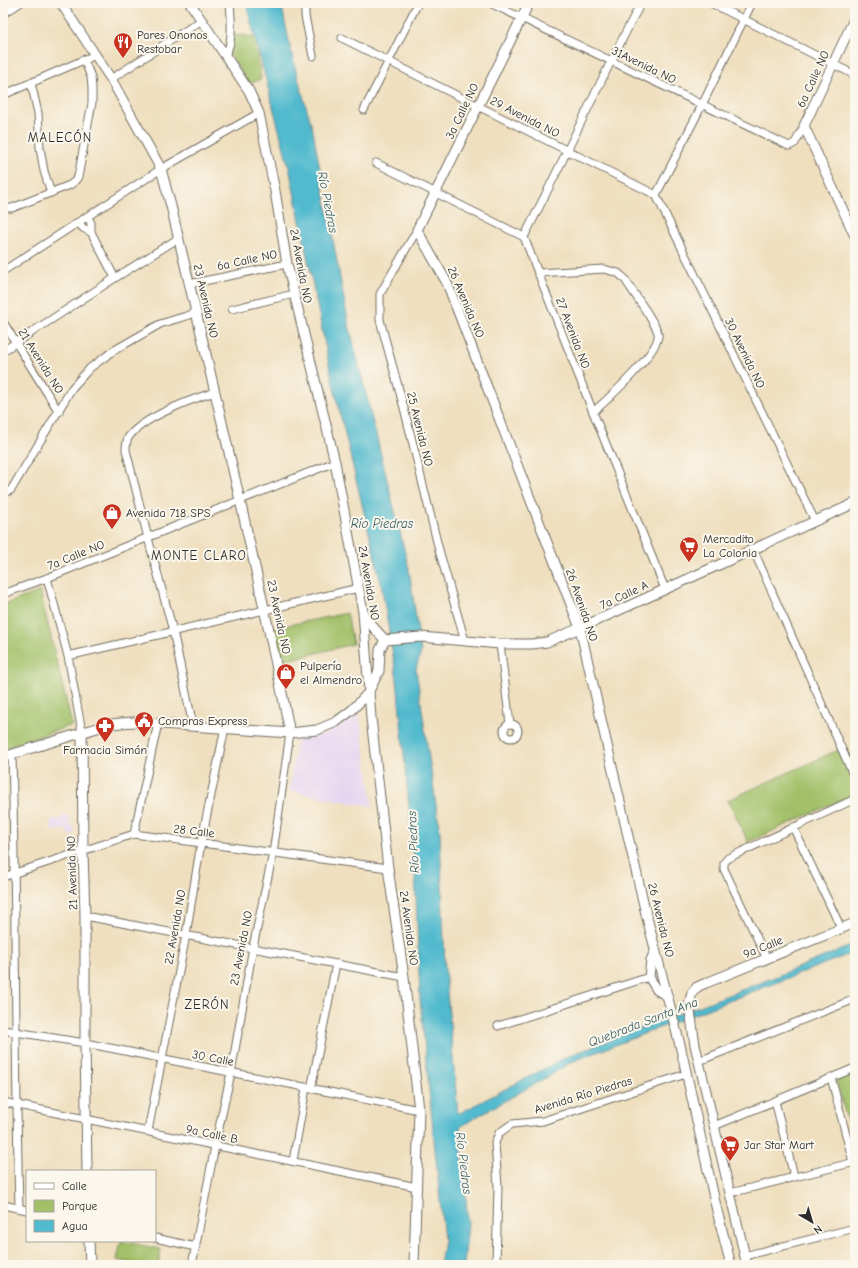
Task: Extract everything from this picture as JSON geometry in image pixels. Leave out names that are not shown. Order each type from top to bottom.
[{"type":"street","points":[[3,14],[20,3]]},
{"type":"street","name":"23 Avenida NO","points":[[61,3],[111,79],[161,169],[179,238],[266,610],[290,733],[273,853],[252,947],[231,1073],[192,1265]]},
{"type":"street","name":"24 Avenida NO","points":[[190,3],[249,90],[259,113],[275,191],[286,264],[335,462],[359,588],[363,612],[368,693],[388,868],[404,977],[418,1110],[414,1265]]},
{"type":"street","points":[[224,54],[229,48],[232,20],[230,3]]},
{"type":"street","points":[[305,3],[313,56]]},
{"type":"street","points":[[364,110],[418,3]]},
{"type":"street","name":"31Avenida NO","points":[[490,3],[789,146]]},
{"type":"street","name":"3a Calle NO","points":[[417,230],[529,3]]},
{"type":"street","points":[[376,163],[524,237],[568,151],[610,61],[641,3]]},
{"type":"street","points":[[711,3],[855,75]]},
{"type":"street","points":[[656,195],[752,3]]},
{"type":"street","name":"6a Calle NO","points":[[789,146],[794,143],[804,126],[855,18]]},
{"type":"street","points":[[111,79],[202,20]]},
{"type":"street","name":"29 Avenida NO","points":[[342,38],[656,195]]},
{"type":"street","points":[[3,95],[95,55]]},
{"type":"street","points":[[3,208],[12,208],[64,188],[75,182],[80,171],[92,103],[91,77],[84,60]]},
{"type":"street","points":[[32,83],[38,113],[40,148],[44,171],[51,192]]},
{"type":"street","points":[[3,271],[161,169],[259,113]]},
{"type":"street","points":[[804,126],[855,236]]},
{"type":"street","name":"30 Avenida NO","points":[[656,195],[815,521]]},
{"type":"street","points":[[87,216],[91,223],[90,232]]},
{"type":"street","points":[[78,222],[83,228],[90,232],[115,278]]},
{"type":"street","name":"26 Avenida NO","points":[[417,230],[447,283],[580,628],[655,951],[681,1049],[717,1211],[731,1265]]},
{"type":"street","name":"25 Avenida NO","points":[[417,230],[380,294],[380,320],[404,408],[439,550],[465,641]]},
{"type":"street","name":"27 Avenida NO","points":[[524,237],[665,590]]},
{"type":"street","points":[[3,351],[179,238]]},
{"type":"street","name":"6a Calle NO","points":[[189,284],[286,264]]},
{"type":"street","points":[[538,273],[604,269],[618,273],[624,278],[659,334],[657,342],[651,351],[620,388],[593,412]]},
{"type":"street","points":[[232,309],[294,294]]},
{"type":"street","points":[[3,493],[11,490],[72,388],[90,368],[113,351],[160,324],[196,313]]},
{"type":"street","name":"21 Avenida NO","points":[[3,322],[58,412]]},
{"type":"street","points":[[193,726],[174,631],[148,538],[126,450],[126,443],[134,431],[152,419],[193,399],[215,392]]},
{"type":"street","name":"7a Calle NO","points":[[3,594],[148,538],[335,462]]},
{"type":"street","name":"7a Calle A","points":[[387,640],[421,637],[500,644],[532,644],[547,642],[855,503]]},
{"type":"street","points":[[753,549],[855,779]]},
{"type":"street","name":"21 Avenida NO","points":[[47,578],[68,656],[82,732],[87,1170]]},
{"type":"street","points":[[68,656],[359,588]]},
{"type":"street","points":[[19,1208],[16,1105],[15,873],[8,756],[110,724],[132,722],[290,733],[317,730],[336,722],[352,710],[368,693],[379,671],[380,650],[387,640],[374,628],[363,612]]},
{"type":"street","points":[[500,644],[510,724]]},
{"type":"street","points":[[134,834],[158,723]]},
{"type":"street","name":"22 Avenida NO","points":[[148,1131],[186,935],[201,843],[225,728]]},
{"type":"street","points":[[767,959],[724,869],[724,863],[728,858],[855,799]]},
{"type":"street","points":[[793,827],[841,928]]},
{"type":"street","name":"28 Calle","points":[[3,877],[134,834],[388,868]]},
{"type":"street","points":[[85,916],[404,977]]},
{"type":"street","name":"9a Calle","points":[[699,1061],[689,1004],[692,994],[698,987],[855,923]]},
{"type":"street","points":[[655,951],[651,960],[649,978],[656,990],[667,996]]},
{"type":"street","points":[[292,1161],[336,964]]},
{"type":"street","points":[[498,1026],[649,978]]},
{"type":"street","points":[[855,999],[699,1061],[746,1260],[855,1228]]},
{"type":"street","name":"30 Calle","points":[[3,1030],[85,1043],[162,1060],[418,1110]]},
{"type":"street","points":[[714,1126],[855,1068]]},
{"type":"street","name":"Avenida Río Piedras","points":[[496,1265],[498,1186],[496,1143],[499,1133],[512,1124],[543,1121],[686,1074]]},
{"type":"street","points":[[730,1193],[854,1162],[831,1077]]},
{"type":"street","points":[[775,1101],[794,1176]]},
{"type":"street","name":"9a Calle B","points":[[3,1102],[417,1187]]},
{"type":"street","points":[[3,1205],[26,1210]]},
{"type":"street","points":[[717,1211],[724,1206],[728,1206],[734,1210]]},
{"type":"street","points":[[156,1238],[196,1247]]},
{"type":"street","points":[[89,1242],[90,1265]]},
{"type":"shaded area","points":[[359,713],[373,806],[289,791],[297,737],[323,735],[337,728]]},
{"type":"shaded area","points":[[69,815],[70,827],[74,827],[75,834],[68,835],[67,829],[52,831],[51,820],[62,819],[62,816]]},
{"type":"green space","points":[[244,35],[256,38],[261,79],[249,84],[229,53],[232,36]]},
{"type":"green space","points":[[40,591],[72,725],[3,749],[3,605]]},
{"type":"green space","points":[[347,613],[353,644],[280,662],[273,628]]},
{"type":"green space","points":[[838,750],[855,786],[855,794],[748,842],[728,800]]},
{"type":"green space","points":[[855,1072],[855,1149],[836,1080]]},
{"type":"green space","points":[[121,1242],[161,1249],[158,1265],[143,1265],[117,1260]]},
{"type":"water","name":"Río Piedras","points":[[246,3],[281,3],[294,64],[313,131],[348,321],[409,569],[421,652],[416,669],[440,832],[445,969],[458,1114],[568,1056],[765,981],[855,944],[855,952],[571,1062],[460,1127],[468,1223],[464,1265],[440,1265],[444,1240],[420,999],[415,872],[397,680],[381,583],[333,384],[290,172]]},
{"type":"place","name":"Pares Ononos Restobar","points":[[123,59]]},
{"type":"place","name":"Avenida 718 SPS","points":[[112,530]]},
{"type":"place","name":"Mercadito La Colonia","points":[[689,563]]},
{"type":"place","name":"Pulpería el Almendro","points":[[286,690]]},
{"type":"place","name":"Compras Express","points":[[144,738]]},
{"type":"place","name":"Farmacia Simán","points":[[105,743]]},
{"type":"place","name":"Jar Star Mart","points":[[730,1162]]},
{"type":"district","name":"MALECÓN","points":[[60,137]]},
{"type":"district","name":"MONTE CLARO","points":[[199,555]]},
{"type":"district","name":"ZERÓN","points":[[207,1004]]},
{"type":"water label","name":"Quebrada Santa Ana","points":[[643,1022]]}]
